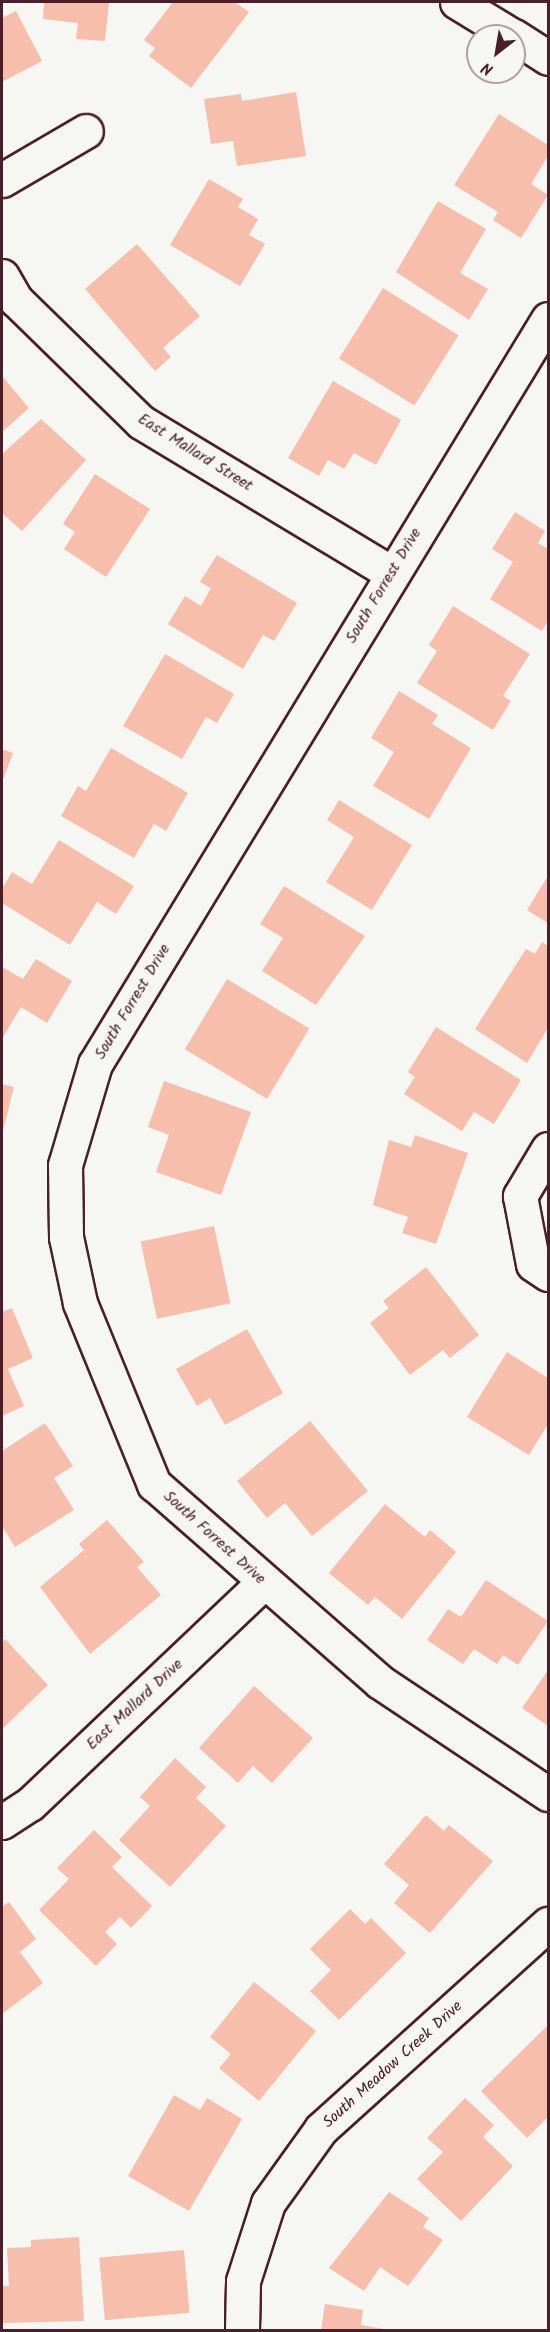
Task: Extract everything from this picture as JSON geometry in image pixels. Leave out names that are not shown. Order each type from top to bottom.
[{"type":"street","points":[[457,2],[494,24]]},
{"type":"street","points":[[526,44],[549,58]]},
{"type":"street","points":[[2,180],[86,131]]},
{"type":"street","name":"East Mallard Street","points":[[2,276],[16,300],[141,422],[391,573]]},
{"type":"street","name":"South Forrest Drive","points":[[549,319],[391,573],[95,1064],[65,1166],[66,1237],[80,1303],[154,1484],[263,1583],[380,1682],[549,1794]]},
{"type":"street","points":[[549,1149],[520,1196],[533,1264],[549,1274]]},
{"type":"street","name":"East Mallard Drive","points":[[2,1822],[30,1804],[263,1583]]},
{"type":"street","name":"South Meadow Creek Drive","points":[[242,2331],[243,2281],[268,2203],[321,2129],[549,1924]]},
{"type":"building","points":[[44,2],[109,2],[105,41],[76,39],[78,23],[43,19]]},
{"type":"building","points":[[173,2],[234,2],[249,12],[191,88],[149,56],[155,48],[144,40]]},
{"type":"building","points":[[16,11],[42,61],[2,82],[2,18]]},
{"type":"building","points":[[296,92],[306,156],[237,166],[233,141],[211,144],[204,99],[241,94],[242,101]]},
{"type":"building","points":[[499,114],[548,145],[548,156],[531,184],[548,195],[521,238],[493,220],[498,212],[454,185]]},
{"type":"building","points":[[209,179],[243,199],[238,207],[258,219],[249,235],[265,244],[240,286],[170,245]]},
{"type":"building","points":[[438,201],[486,229],[460,273],[488,289],[469,320],[396,272]]},
{"type":"building","points":[[137,244],[200,316],[163,348],[171,357],[155,371],[85,289]]},
{"type":"building","points":[[383,288],[458,335],[414,406],[339,358]]},
{"type":"building","points":[[2,376],[29,408],[2,432]]},
{"type":"building","points":[[333,381],[401,420],[376,465],[354,453],[344,469],[328,460],[319,476],[288,458]]},
{"type":"building","points":[[41,419],[86,460],[22,531],[2,513],[2,454]]},
{"type":"building","points":[[95,474],[150,509],[106,577],[64,549],[75,532],[63,524]]},
{"type":"building","points":[[515,512],[545,531],[538,543],[548,549],[548,621],[542,631],[490,599],[513,562],[492,549]]},
{"type":"building","points":[[217,555],[297,603],[274,641],[263,635],[243,669],[168,624],[185,596],[201,606],[211,588],[200,582]]},
{"type":"building","points":[[453,606],[530,654],[503,696],[511,701],[493,730],[417,683],[437,651],[429,645]]},
{"type":"building","points":[[165,654],[234,694],[217,723],[206,717],[182,759],[123,726]]},
{"type":"building","points":[[399,691],[438,715],[432,724],[471,748],[429,819],[373,786],[394,752],[371,738]]},
{"type":"building","points":[[111,748],[188,793],[166,831],[154,824],[134,858],[61,816],[78,786],[86,791]]},
{"type":"building","points":[[2,749],[13,753],[2,782]]},
{"type":"building","points":[[339,800],[412,845],[372,910],[326,882],[354,837],[327,820]]},
{"type":"building","points":[[59,840],[134,886],[116,914],[97,902],[70,945],[2,903],[2,889],[12,872],[32,884]]},
{"type":"building","points":[[548,876],[548,923],[527,910]]},
{"type":"building","points":[[284,886],[365,936],[316,1005],[262,971],[283,938],[260,924]]},
{"type":"building","points":[[542,942],[548,946],[548,1028],[527,1063],[475,1029],[526,949],[535,954]]},
{"type":"building","points":[[36,959],[72,981],[47,1023],[21,1007],[2,1039],[2,967],[23,979]]},
{"type":"building","points":[[227,979],[309,1028],[267,1099],[185,1049]]},
{"type":"building","points":[[436,1027],[521,1080],[494,1124],[474,1112],[462,1131],[404,1094],[415,1077],[408,1072]]},
{"type":"building","points":[[164,1081],[251,1112],[221,1195],[156,1172],[169,1135],[148,1127]]},
{"type":"building","points":[[2,1084],[14,1087],[2,1135]]},
{"type":"building","points":[[415,1135],[468,1153],[436,1244],[402,1233],[408,1217],[373,1205],[389,1140],[411,1147]]},
{"type":"building","points":[[214,1226],[230,1303],[157,1319],[141,1242]]},
{"type":"building","points":[[426,1267],[479,1335],[450,1358],[443,1350],[410,1375],[370,1323],[389,1308],[383,1301]]},
{"type":"building","points":[[12,1308],[33,1358],[8,1369],[24,1406],[2,1416],[2,1312]]},
{"type":"building","points":[[247,1329],[283,1393],[225,1425],[210,1398],[197,1406],[176,1369]]},
{"type":"building","points":[[507,1352],[548,1378],[548,1424],[529,1455],[467,1417]]},
{"type":"building","points":[[310,1421],[368,1491],[312,1536],[285,1503],[267,1518],[237,1481]]},
{"type":"building","points":[[45,1423],[73,1466],[54,1478],[74,1510],[15,1547],[2,1526],[2,1451]]},
{"type":"building","points":[[385,1504],[425,1537],[430,1530],[456,1552],[402,1619],[375,1597],[368,1605],[329,1573]]},
{"type":"building","points":[[107,1520],[144,1562],[137,1567],[161,1595],[90,1654],[40,1587],[84,1550],[79,1544]]},
{"type":"building","points":[[486,1580],[548,1621],[518,1665],[503,1655],[497,1664],[474,1649],[463,1664],[427,1640],[448,1609],[461,1617]]},
{"type":"building","points":[[5,1639],[48,1685],[2,1729],[2,1643]]},
{"type":"building","points":[[548,1670],[548,1726],[522,1708]]},
{"type":"building","points":[[254,1686],[313,1738],[272,1783],[253,1766],[238,1783],[199,1748]]},
{"type":"building","points":[[175,1758],[206,1787],[196,1798],[226,1826],[170,1887],[119,1840],[150,1806],[140,1797]]},
{"type":"building","points":[[426,1815],[444,1831],[449,1825],[493,1861],[430,1933],[394,1903],[409,1885],[384,1864]]},
{"type":"building","points":[[94,1830],[122,1857],[112,1867],[152,1906],[131,1928],[120,1917],[105,1932],[117,1944],[96,1966],[39,1910],[69,1879],[57,1868]]},
{"type":"building","points":[[9,1902],[36,1939],[20,1952],[43,1983],[2,2014],[2,1907]]},
{"type":"building","points":[[350,1909],[365,1924],[371,1918],[406,1953],[339,2020],[310,1991],[331,1970],[310,1949]]},
{"type":"building","points":[[254,1982],[316,2031],[259,2101],[219,2068],[231,2054],[210,2037]]},
{"type":"building","points":[[548,2025],[548,2117],[527,2138],[481,2091]]},
{"type":"building","points":[[174,2095],[200,2110],[207,2098],[242,2119],[189,2211],[128,2176]]},
{"type":"building","points":[[465,2098],[494,2125],[483,2137],[513,2166],[461,2221],[417,2179],[443,2152],[427,2138]]},
{"type":"building","points":[[389,2192],[429,2218],[423,2227],[443,2240],[408,2286],[380,2267],[364,2291],[329,2268]]},
{"type":"building","points":[[79,2237],[84,2321],[2,2323],[2,2286],[9,2286],[7,2248],[31,2247],[31,2240]]},
{"type":"building","points":[[184,2250],[189,2313],[105,2320],[99,2257]]},
{"type":"building","points":[[325,2304],[363,2310],[361,2325],[390,2330],[321,2330]]}]
